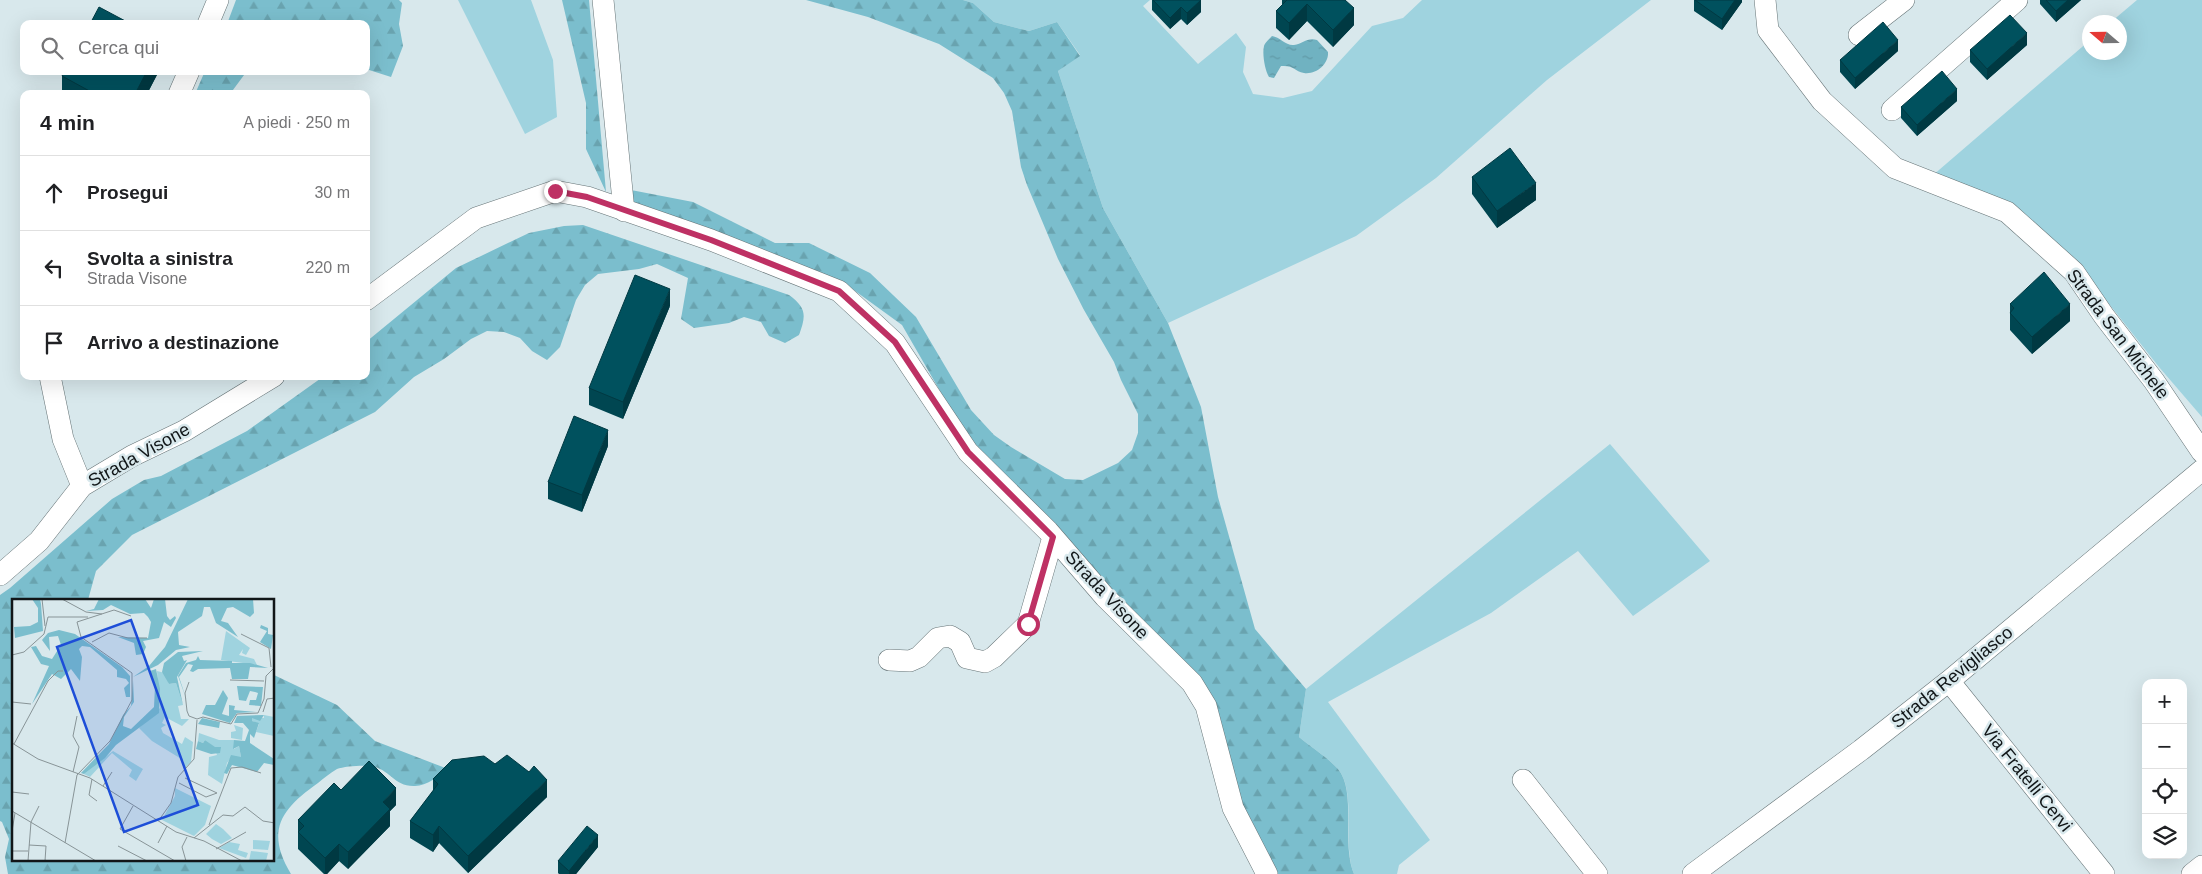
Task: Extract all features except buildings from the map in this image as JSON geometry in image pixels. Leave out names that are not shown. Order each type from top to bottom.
[{"type":"street","points":[[210,20],[218,0]]},
{"type":"street","points":[[603,0],[624,211]]},
{"type":"street","name":"Strada San Michele","points":[[1765,0],[1768,30],[1822,102],[1895,168],[2007,212],[2074,272],[2104,316],[2154,381],[2202,452]]},
{"type":"street","points":[[1859,35],[1904,0]]},
{"type":"street","points":[[1892,110],[2017,0]]},
{"type":"street","points":[[181,90],[186,75]]},
{"type":"street","name":"Strada Visone","points":[[370,297],[476,218],[555,191],[587,197],[711,240],[839,291],[895,342],[968,452],[1053,537],[1105,597],[1192,683],[1206,706],[1233,808],[1267,874]]},
{"type":"street","points":[[51,380],[63,439],[82,486]]},
{"type":"street","name":"Strada Visone","points":[[0,575],[39,541],[82,486],[132,456],[184,431],[267,380]]},
{"type":"street","name":"Strada Revigliasco","points":[[1693,874],[1861,750],[1949,681],[2202,470]]},
{"type":"street","points":[[889,660],[910,661],[919,657],[938,638],[950,636],[960,642],[967,658],[985,662],[994,657],[1028,624],[1053,537]]},
{"type":"street","name":"Via Fratelli Cervi","points":[[1949,681],[2104,874]]},
{"type":"street","points":[[1523,780],[1597,874]]},
{"type":"street","points":[[2192,874],[2202,866]]},
{"type":"shaded area","points":[[458,0],[531,0],[553,60],[557,117],[525,134]]},
{"type":"shaded area","points":[[963,0],[1150,0],[1143,6],[1198,64],[1236,33],[1246,47],[1243,72],[1253,94],[1283,98],[1312,91],[1372,26],[1403,18],[1422,0],[1651,0],[1547,80],[1436,178],[1356,236],[1168,323],[1103,208],[1058,71],[1080,55],[1057,22],[1029,31],[994,22],[973,3]]},
{"type":"shaded area","points":[[2137,0],[2202,0],[2202,417],[2159,367],[2079,266],[1932,176],[2082,47],[2082,60],[2127,60],[2127,15],[2119,15]]},
{"type":"shaded area","points":[[1610,444],[1710,561],[1633,616],[1578,551],[1491,613],[1328,702],[1430,840],[1399,865],[1397,874],[1354,874],[1349,848],[1348,804],[1344,779],[1334,765],[1299,737],[1306,689]]},
{"type":"green space","points":[[236,0],[399,0],[402,3],[399,24],[403,46],[391,77],[370,70],[370,20],[228,20]]},
{"type":"green space","points":[[562,0],[589,0],[606,192],[586,149],[586,103]]},
{"type":"green space","points":[[806,0],[963,0],[973,3],[994,22],[1029,31],[1057,22],[1080,56],[1058,71],[1103,208],[1168,323],[1201,407],[1218,497],[1255,629],[1306,689],[1299,737],[1334,765],[1344,779],[1348,804],[1350,862],[1354,874],[1278,874],[1240,806],[1216,703],[1103,586],[970,443],[902,325],[851,288],[634,206],[631,190],[693,202],[775,243],[809,243],[870,273],[916,317],[971,410],[994,435],[1065,479],[1083,480],[1118,463],[1132,450],[1138,433],[1138,414],[1114,362],[1084,310],[1058,259],[1027,185],[1021,167],[1012,111],[1004,93],[993,78],[939,44],[868,17]]},
{"type":"green space","points":[[203,75],[244,75],[233,90],[197,90]]},
{"type":"green space","points":[[583,225],[789,295],[802,308],[804,317],[799,335],[785,343],[769,336],[761,322],[744,317],[729,323],[694,328],[681,319],[688,278],[657,264],[639,269],[598,274],[585,285],[576,300],[560,347],[547,360],[532,351],[520,338],[504,332],[487,331],[471,339],[444,359],[414,377],[375,412],[132,535],[96,571],[88,599],[12,599],[12,862],[275,862],[275,675],[337,705],[375,741],[448,769],[419,786],[402,784],[383,771],[371,766],[344,767],[332,772],[295,802],[286,812],[281,822],[278,833],[279,845],[283,859],[291,874],[8,874],[5,857],[9,839],[0,821],[0,595],[112,499],[144,480],[161,476],[247,431],[318,380],[370,380],[370,339],[456,268],[529,233],[564,226]]},
{"type":"water","points":[[1272,36],[1291,45],[1310,39],[1317,40],[1328,52],[1326,61],[1321,68],[1309,73],[1301,72],[1289,66],[1281,66],[1274,78],[1269,77],[1264,62],[1263,49]]},
{"type":"route","points":[[555,191],[587,197],[711,240],[839,291],[895,342],[968,452],[1053,537],[1028,624]]}]
